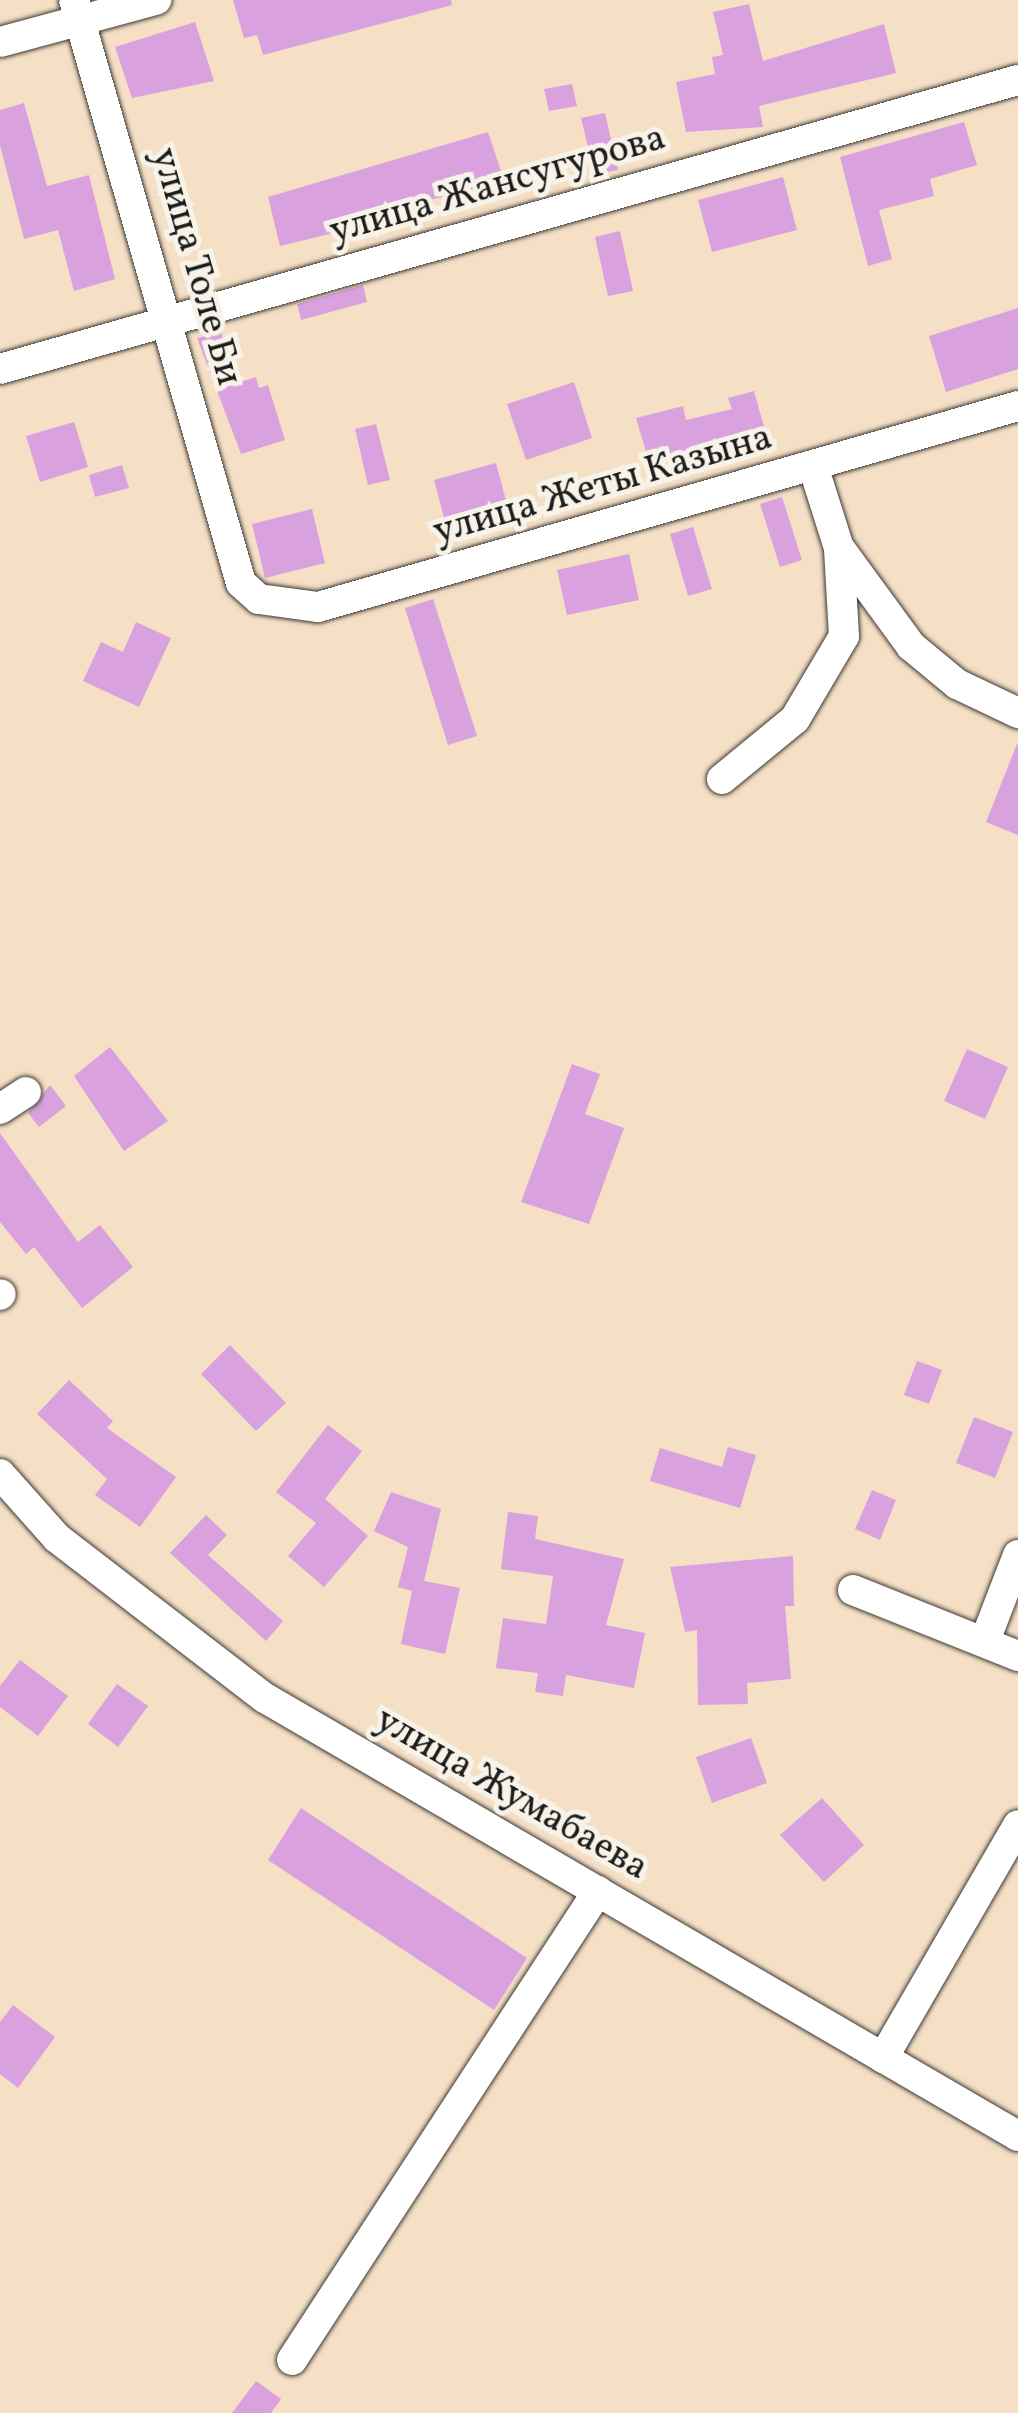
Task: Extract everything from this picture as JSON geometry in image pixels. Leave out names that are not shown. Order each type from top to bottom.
[{"type":"street","points":[[0,42],[77,10],[156,0]]},
{"type":"street","name":"улица Толе Би","points":[[77,10],[171,320],[233,557]]},
{"type":"street","name":"улица Жансугурова","points":[[0,369],[1018,80]]},
{"type":"street","name":"улица Жеты Казына","points":[[233,557],[241,583],[259,600],[318,607],[1018,406]]},
{"type":"street","points":[[722,779],[795,720],[824,679],[844,636],[839,548],[814,466]]},
{"type":"street","points":[[839,548],[910,646],[957,684],[1018,714]]},
{"type":"street","name":"улица Жумабаева","points":[[0,1474],[57,1538],[265,1698],[1018,2136]]},
{"type":"street","points":[[986,1638],[1018,1555]]},
{"type":"street","points":[[853,1590],[986,1638],[1018,1656]]},
{"type":"street","points":[[883,2058],[1018,1825]]},
{"type":"street","points":[[292,2360],[598,1891]]},
{"type":"building","points":[[233,0],[451,0],[452,5],[263,55],[257,35],[244,38]]},
{"type":"building","points":[[749,4],[763,61],[884,24],[896,73],[759,106],[763,127],[686,132],[676,82],[715,74],[712,57],[723,55],[713,12]]},
{"type":"building","points":[[195,22],[214,81],[132,98],[115,47]]},
{"type":"building","points":[[572,84],[577,106],[549,111],[544,89]]},
{"type":"building","points":[[24,103],[47,186],[89,175],[115,279],[74,291],[58,230],[24,239],[0,145],[0,110]]},
{"type":"building","points":[[605,113],[618,170],[595,175],[581,118]]},
{"type":"building","points":[[964,122],[977,165],[930,179],[934,196],[879,210],[892,259],[868,266],[840,157]]},
{"type":"building","points":[[488,132],[505,183],[336,221],[338,232],[280,246],[268,197]]},
{"type":"building","points":[[783,177],[797,230],[712,252],[698,200]]},
{"type":"building","points":[[620,231],[633,291],[608,296],[595,237]]},
{"type":"building","points":[[363,285],[367,302],[301,320],[297,304]]},
{"type":"building","points":[[1018,308],[1018,369],[946,392],[929,336]]},
{"type":"building","points":[[221,332],[235,384],[256,377],[259,388],[268,385],[285,440],[241,454],[197,338]]},
{"type":"building","points":[[574,382],[592,438],[526,460],[507,404]]},
{"type":"building","points":[[754,391],[771,452],[746,459],[741,442],[650,465],[636,418],[683,406],[686,420],[732,409],[728,398]]},
{"type":"building","points":[[74,422],[88,467],[40,482],[26,436]]},
{"type":"building","points":[[376,424],[390,480],[368,485],[355,429]]},
{"type":"building","points":[[496,463],[508,508],[446,525],[434,480]]},
{"type":"building","points":[[122,465],[129,488],[95,497],[89,475]]},
{"type":"building","points":[[782,497],[802,560],[780,567],[760,504]]},
{"type":"building","points":[[312,509],[325,563],[265,578],[252,524]]},
{"type":"building","points":[[693,527],[712,589],[688,596],[670,534]]},
{"type":"building","points":[[629,554],[639,600],[567,615],[557,570]]},
{"type":"building","points":[[433,599],[477,736],[448,745],[405,608]]},
{"type":"building","points":[[136,622],[171,638],[139,707],[83,681],[101,642],[123,652]]},
{"type":"building","points":[[1018,744],[1018,835],[986,822]]},
{"type":"building","points":[[110,1047],[168,1121],[124,1151],[74,1076]]},
{"type":"building","points":[[967,1049],[1008,1067],[985,1119],[944,1101]]},
{"type":"building","points":[[572,1064],[600,1074],[585,1114],[624,1128],[589,1224],[521,1202]]},
{"type":"building","points":[[50,1085],[66,1106],[39,1127],[28,1113]]},
{"type":"building","points":[[0,1133],[78,1242],[100,1225],[133,1267],[82,1308],[34,1247],[26,1254],[0,1222]]},
{"type":"building","points":[[230,1345],[286,1403],[256,1431],[201,1374]]},
{"type":"building","points":[[917,1361],[942,1370],[929,1404],[904,1395]]},
{"type":"building","points":[[69,1380],[113,1421],[107,1428],[176,1477],[140,1527],[95,1495],[107,1479],[37,1414]]},
{"type":"building","points":[[974,1417],[1013,1432],[995,1478],[956,1463]]},
{"type":"building","points":[[328,1425],[362,1451],[325,1499],[368,1536],[324,1587],[288,1556],[316,1523],[276,1492]]},
{"type":"building","points":[[728,1447],[756,1455],[740,1508],[650,1481],[660,1448],[722,1467]]},
{"type":"building","points":[[872,1490],[896,1500],[880,1540],[855,1529]]},
{"type":"building","points":[[391,1492],[441,1509],[424,1581],[460,1588],[445,1654],[401,1644],[412,1591],[398,1587],[408,1547],[374,1531]]},
{"type":"building","points":[[508,1512],[538,1516],[535,1539],[624,1559],[606,1625],[645,1633],[634,1688],[566,1675],[563,1696],[535,1692],[538,1673],[496,1668],[503,1618],[546,1624],[553,1576],[501,1569]]},
{"type":"building","points":[[206,1515],[227,1535],[208,1555],[283,1621],[266,1641],[170,1553]]},
{"type":"building","points":[[793,1556],[794,1606],[785,1606],[791,1679],[747,1683],[748,1704],[698,1705],[697,1630],[685,1632],[670,1567]]},
{"type":"building","points":[[20,1660],[68,1696],[38,1736],[0,1707],[0,1686]]},
{"type":"building","points":[[117,1684],[148,1706],[118,1747],[88,1724]]},
{"type":"building","points":[[751,1738],[767,1783],[712,1803],[696,1757]]},
{"type":"building","points":[[822,1798],[864,1845],[824,1882],[780,1835]]},
{"type":"building","points":[[301,1808],[527,1958],[494,2010],[268,1860]]},
{"type":"building","points":[[13,2005],[55,2037],[18,2088],[0,2074],[0,2022]]},
{"type":"building","points":[[256,2381],[281,2399],[271,2413],[232,2413]]}]
